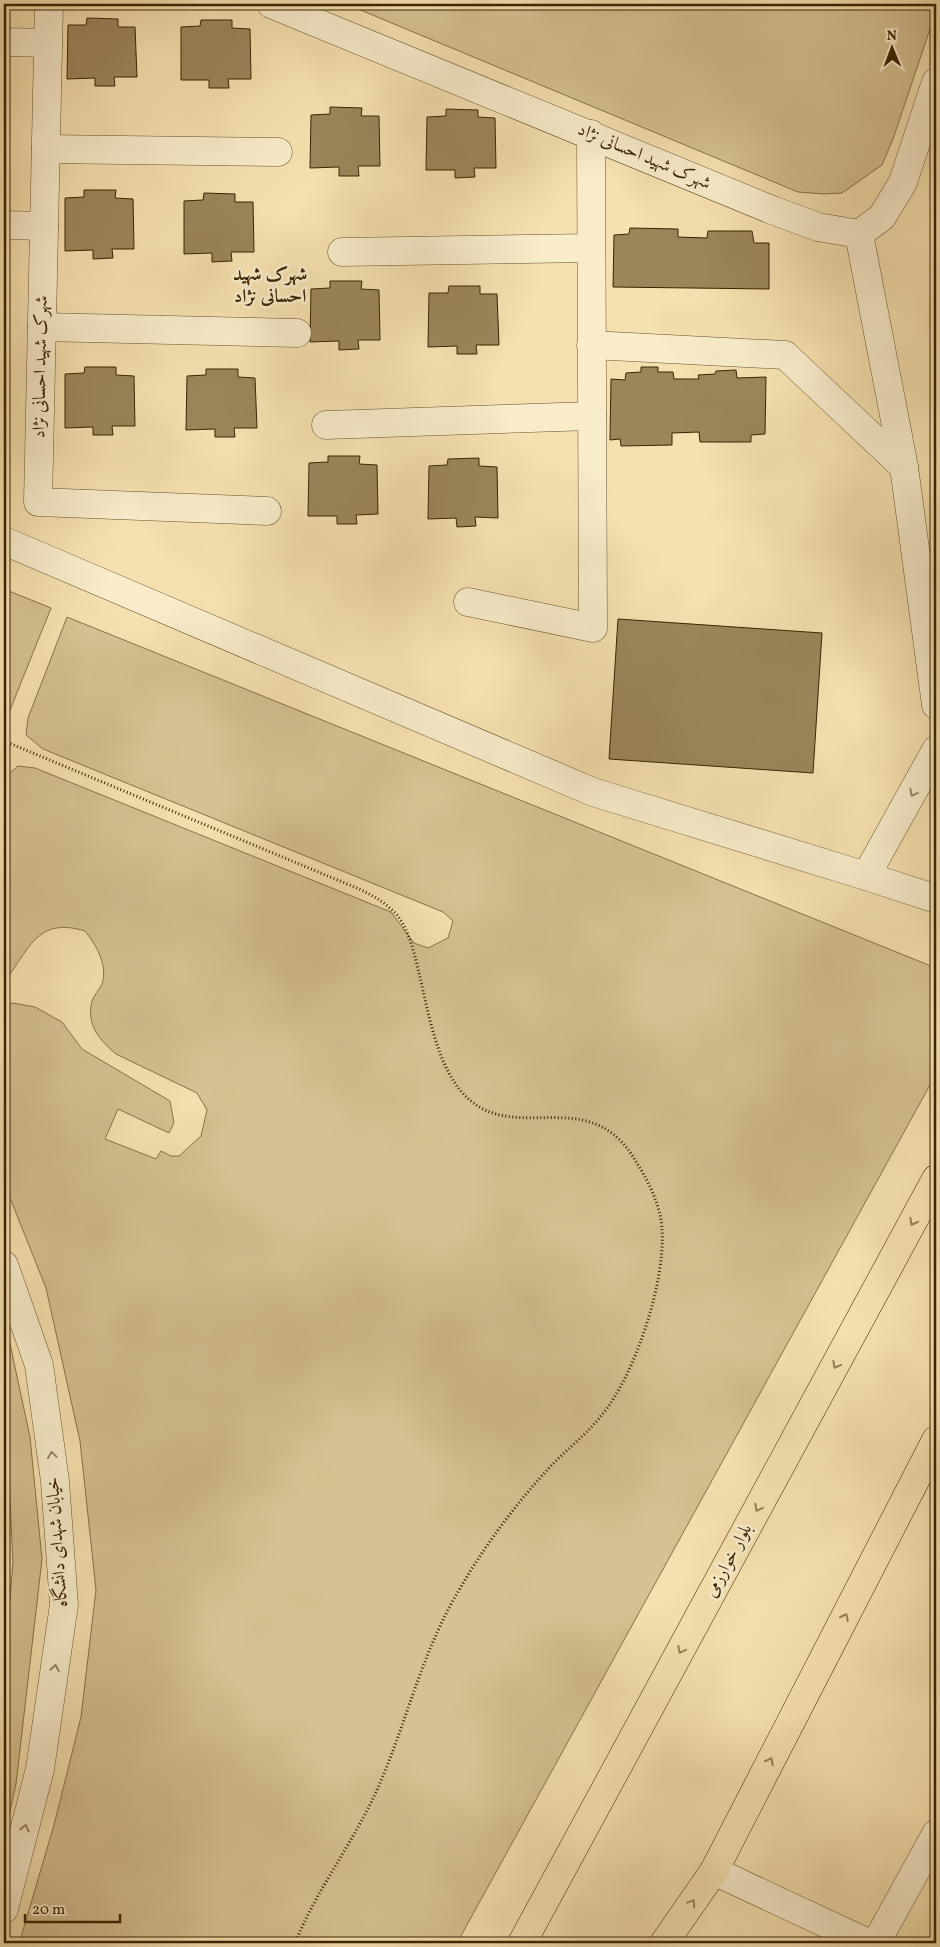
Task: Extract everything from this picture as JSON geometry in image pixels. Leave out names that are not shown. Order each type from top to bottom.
[{"type":"main road","name":"بلوار خوارزمی","points":[[522,1943],[936,1179]]},
{"type":"main road","points":[[664,1943],[714,1870],[936,1440]]},
{"type":"street","name":"شهرک شهید احسانی نژاد","points":[[49,4],[38,502],[268,512]]},
{"type":"street","name":"شهرک شهید احسانی نژاد","points":[[271,4],[790,217],[818,227],[859,234]]},
{"type":"street","points":[[4,42],[48,43]]},
{"type":"street","points":[[936,82],[903,182],[882,217],[859,234],[904,467],[936,704]]},
{"type":"street","points":[[468,602],[592,628],[591,134]]},
{"type":"street","points":[[46,149],[278,152]]},
{"type":"street","points":[[4,226],[44,226]]},
{"type":"street","points":[[342,252],[591,248]]},
{"type":"street","points":[[42,327],[297,334]]},
{"type":"street","points":[[592,345],[785,355],[904,467]]},
{"type":"street","points":[[326,425],[592,416]]},
{"type":"street","points":[[4,541],[593,792],[936,899]]},
{"type":"street","points":[[866,876],[936,750]]},
{"type":"street","name":"خیابان شهدای دانشگاه","points":[[4,1265],[39,1365],[55,1481],[64,1605],[40,1769],[4,1909]]},
{"type":"street","points":[[876,1943],[936,1834]]},
{"type":"street","points":[[714,1870],[868,1943]]},
{"type":"path","points":[[4,742],[352,886],[383,902],[399,918],[408,936],[415,956],[433,1032],[450,1075],[460,1090],[480,1108],[495,1115],[586,1120],[611,1131],[631,1154],[645,1177],[652,1191],[660,1219],[661,1255],[652,1307],[638,1350],[622,1386],[602,1416],[525,1495],[488,1544],[457,1593],[438,1629],[423,1665],[376,1793],[307,1914],[295,1943]]},
{"type":"shaded area","points":[[346,4],[936,4],[936,11],[893,139],[882,165],[842,193],[823,194],[798,192]]},
{"type":"shaded area","points":[[4,589],[51,608],[10,710],[4,717]]},
{"type":"shaded area","points":[[67,617],[936,968],[936,1074],[457,1943],[33,1943],[21,1937],[54,1825],[81,1717],[96,1590],[80,1441],[46,1288],[4,1183],[4,1005],[13,1003],[35,1007],[62,1022],[82,1049],[170,1101],[174,1123],[169,1133],[118,1109],[105,1139],[156,1159],[161,1151],[171,1156],[179,1156],[201,1136],[207,1110],[197,1093],[116,1054],[99,1037],[92,1024],[91,1009],[92,1001],[102,984],[103,969],[100,955],[85,931],[55,928],[44,932],[28,948],[4,982],[4,778],[18,766],[35,768],[391,912],[414,943],[428,948],[448,938],[453,921],[443,912],[43,749],[26,735],[28,718]]},
{"type":"shaded area","points":[[4,1316],[30,1437],[42,1559],[16,1784],[4,1837],[4,1667],[13,1562],[7,1443],[4,1430]]},
{"type":"building","points":[[87,18],[118,19],[118,27],[135,27],[137,77],[114,77],[115,86],[95,86],[95,78],[67,79],[68,25],[86,25]]},
{"type":"building","points":[[201,20],[232,20],[232,28],[250,29],[251,79],[228,79],[229,88],[209,88],[209,80],[181,80],[181,27],[200,26]]},
{"type":"building","points":[[330,107],[362,108],[361,116],[379,116],[380,166],[358,166],[359,176],[339,176],[339,167],[310,168],[311,115],[330,114]]},
{"type":"building","points":[[446,109],[478,110],[478,117],[495,118],[496,168],[474,168],[475,177],[455,178],[455,170],[426,170],[427,117],[446,116]]},
{"type":"building","points":[[84,190],[116,190],[115,198],[133,199],[134,249],[112,249],[113,258],[93,259],[93,250],[65,251],[65,198],[84,197]]},
{"type":"building","points":[[204,193],[235,194],[235,202],[253,202],[254,252],[231,252],[232,261],[212,262],[212,253],[184,254],[184,201],[203,200]]},
{"type":"building","points":[[630,228],[678,229],[678,237],[707,238],[708,231],[752,231],[754,243],[769,243],[769,289],[613,287],[614,235],[629,234]]},
{"type":"building","points":[[330,281],[362,281],[361,289],[379,290],[380,340],[358,340],[359,349],[339,350],[339,341],[310,342],[311,289],[330,288]]},
{"type":"building","points":[[449,286],[480,286],[480,294],[497,294],[499,345],[476,345],[477,354],[457,354],[457,346],[428,347],[429,293],[448,293]]},
{"type":"building","points":[[85,367],[116,367],[116,375],[134,376],[135,426],[112,426],[113,435],[93,435],[93,427],[65,428],[65,374],[84,373]]},
{"type":"building","points":[[641,367],[658,367],[658,372],[673,372],[674,379],[699,379],[698,375],[715,374],[716,371],[736,370],[737,378],[766,377],[765,434],[751,435],[751,442],[700,442],[699,432],[672,433],[672,445],[621,446],[620,439],[610,440],[611,379],[625,380],[626,373],[641,372]]},
{"type":"building","points":[[206,369],[238,369],[238,377],[255,378],[257,428],[234,428],[235,437],[215,437],[215,429],[186,430],[187,376],[206,375]]},
{"type":"building","points":[[328,456],[360,456],[359,464],[377,465],[378,514],[356,515],[357,524],[337,524],[337,516],[308,516],[309,463],[328,462]]},
{"type":"building","points":[[479,458],[479,466],[497,467],[498,518],[475,517],[476,526],[457,527],[456,518],[428,519],[429,466],[447,465],[448,459]]},
{"type":"building","points":[[618,619],[822,633],[813,773],[609,759]]},
{"type":"district","name":"شهرک شهید احسانی نژاد","points":[[270,286]]}]
